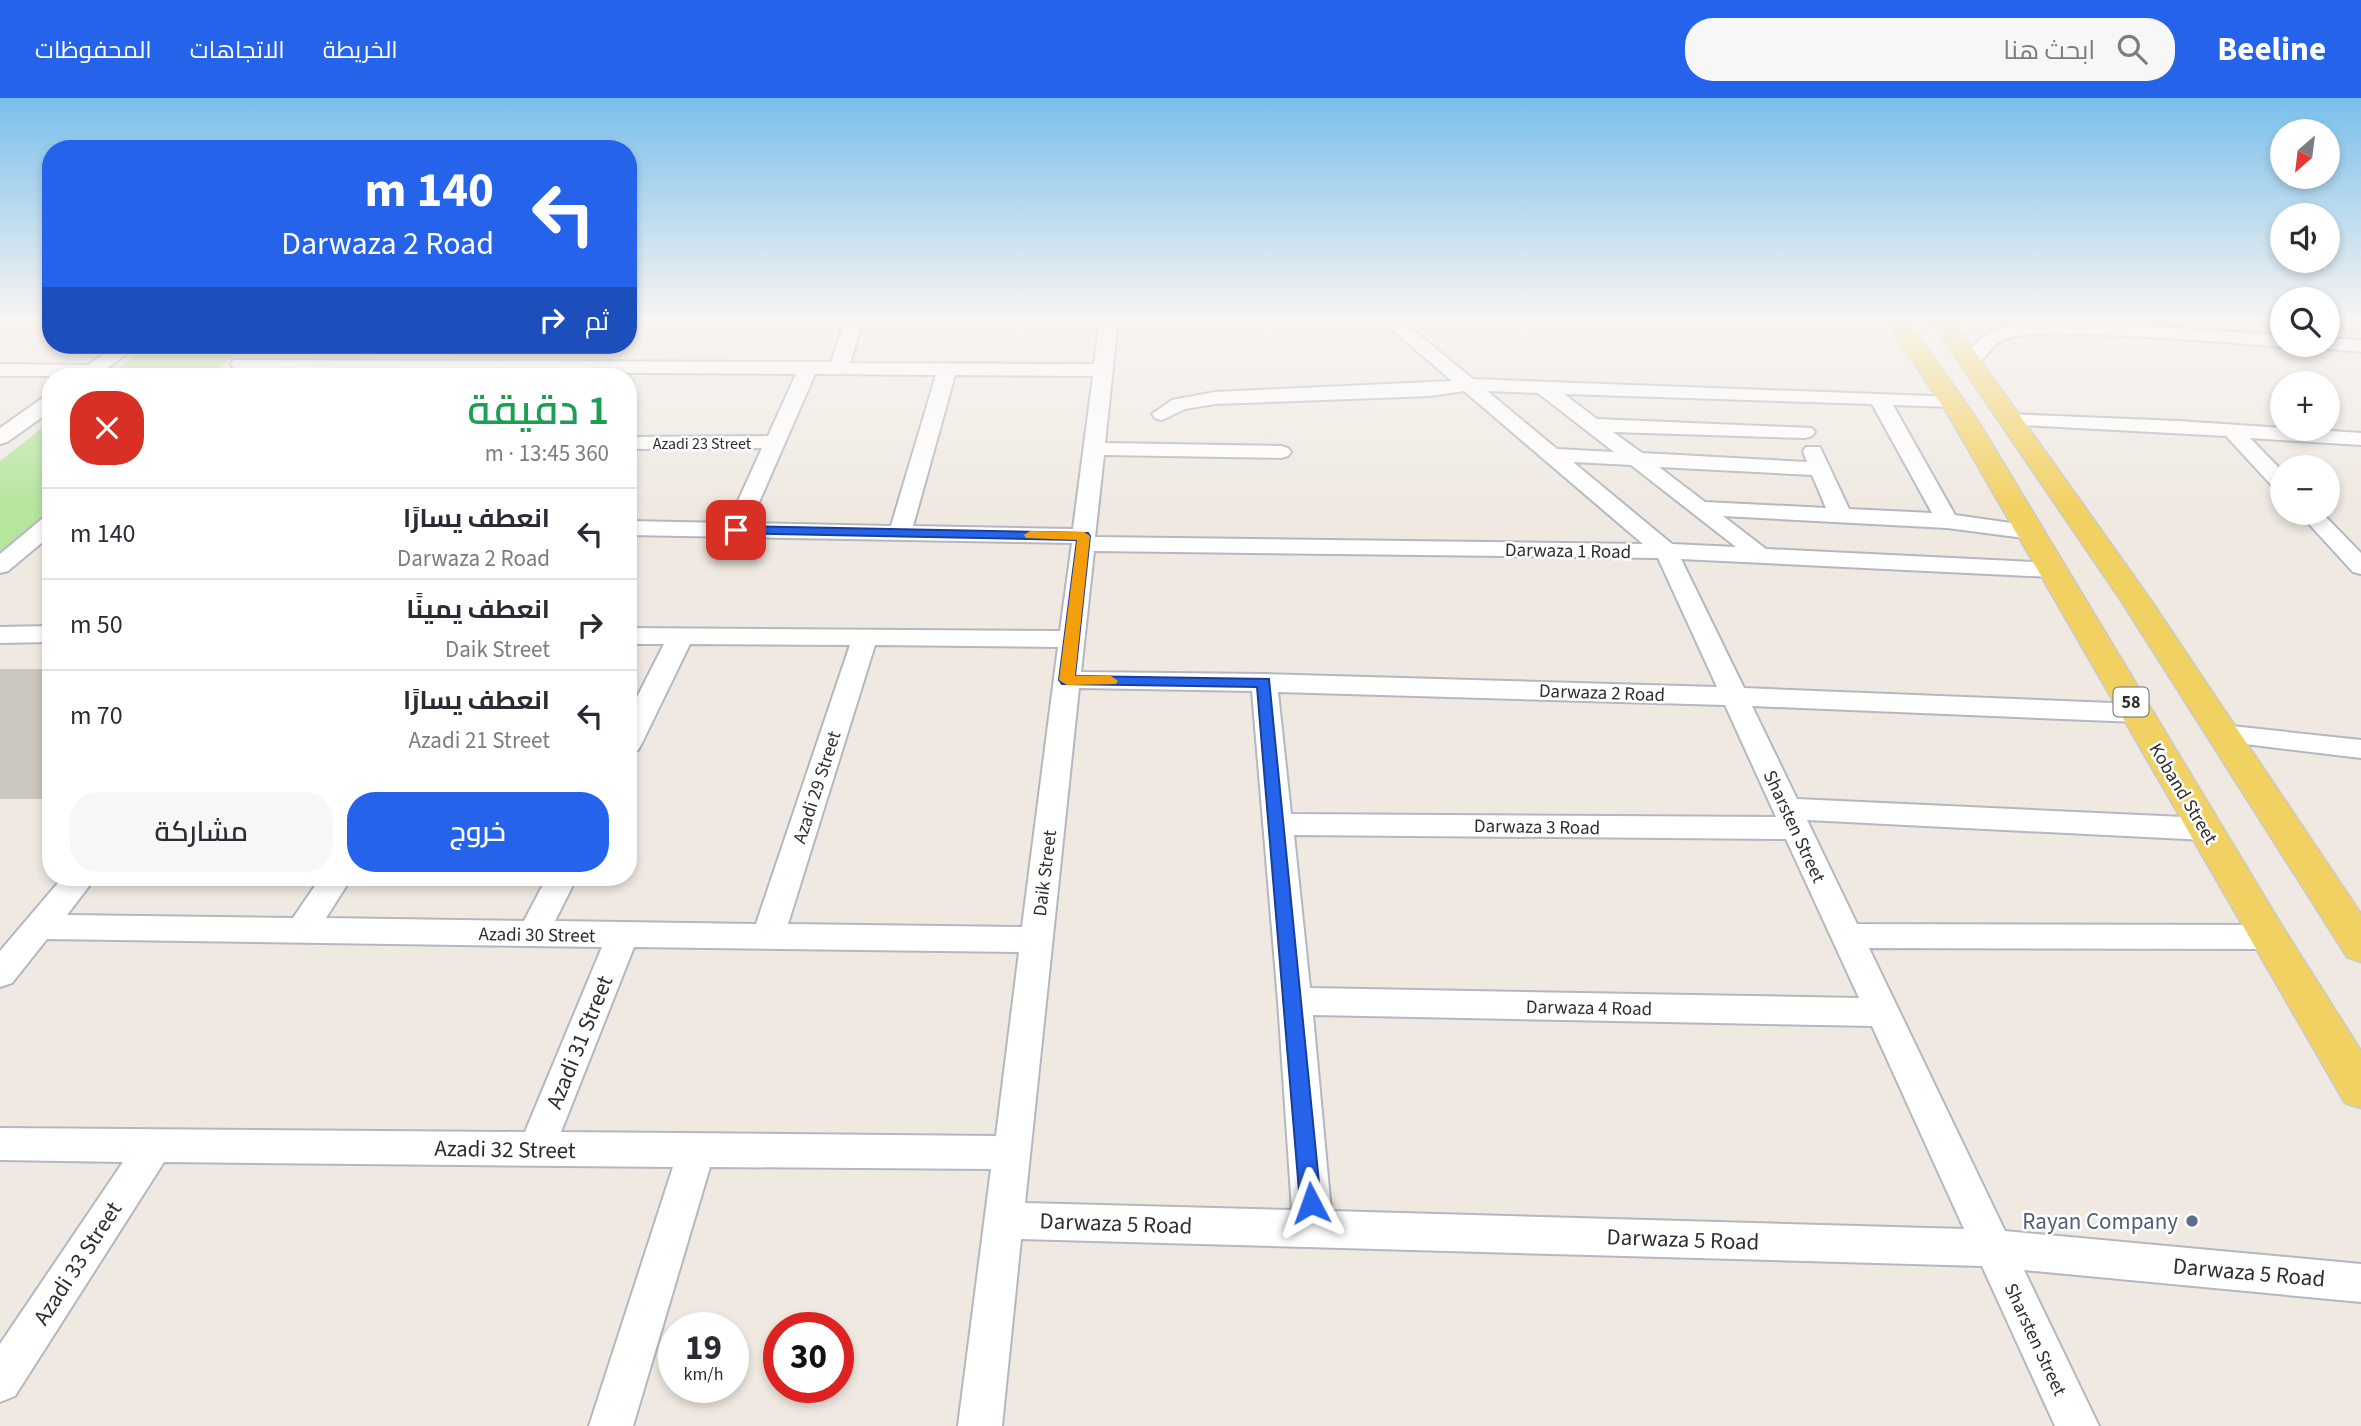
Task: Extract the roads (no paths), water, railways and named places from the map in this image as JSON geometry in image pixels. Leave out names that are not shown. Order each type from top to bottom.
[{"type":"main road","name":"Koband Street","points":[[1936,382],[1951,401],[2032,532],[2268,937],[2361,1089]]},
{"type":"main road","points":[[1983,382],[2135,599],[2361,946]]},
{"type":"main road","points":[[2061,583],[2135,599]]},
{"type":"street","points":[[736,530],[802,382]]},
{"type":"street","points":[[900,533],[943,382]]},
{"type":"street","name":"Daik Street","points":[[980,1426],[1102,382]]},
{"type":"street","name":"Sharsten Street","points":[[1464,382],[1665,551],[2077,1426]]},
{"type":"street","points":[[1162,414],[1180,404],[1214,398],[1430,390],[1468,385],[1951,401]]},
{"type":"street","points":[[1544,388],[1761,556]]},
{"type":"street","points":[[1791,397],[1841,517]]},
{"type":"street","points":[[1880,400],[1947,521]]},
{"type":"street","points":[[1,437],[42,407]]},
{"type":"street","points":[[2009,420],[2361,439]]},
{"type":"street","points":[[1593,425],[1805,432]]},
{"type":"street","points":[[2232,431],[2270,471]]},
{"type":"street","name":"Azadi 23 Street","points":[[637,443],[775,442]]},
{"type":"street","points":[[1094,449],[1281,452]]},
{"type":"street","points":[[1551,455],[1820,469]]},
{"type":"street","points":[[1699,508],[1947,521],[2032,532]]},
{"type":"street","points":[[2321,525],[2361,567]]},
{"type":"street","name":"Darwaza 1 Road","points":[[637,528],[1665,551],[1761,556],[2061,583]]},
{"type":"street","points":[[0,566],[42,531]]},
{"type":"street","points":[[0,635],[42,634]]},
{"type":"street","points":[[637,636],[1072,639]]},
{"type":"street","points":[[637,725],[681,636]]},
{"type":"street","name":"Azadi 29 Street","points":[[768,937],[865,638]]},
{"type":"street","name":"Darwaza 2 Road","points":[[1067,680],[1264,682],[1734,695],[2137,713]]},
{"type":"street","points":[[1264,682],[1313,1228]]},
{"type":"street","points":[[2222,734],[2361,749]]},
{"type":"street","name":"Darwaza 3 Road","points":[[1277,824],[1792,819],[2205,829]]},
{"type":"street","points":[[0,974],[74,886]]},
{"type":"street","points":[[301,931],[331,886]]},
{"type":"street","points":[[533,934],[557,886]]},
{"type":"street","name":"Azadi 30 Street","points":[[39,928],[1036,940]]},
{"type":"street","name":"Azadi 31 Street","points":[[536,1149],[622,936]]},
{"type":"street","points":[[1847,936],[2268,937]]},
{"type":"street","name":"Darwaza 4 Road","points":[[1294,1001],[1883,1012]]},
{"type":"street","name":"Azadi 32 Street","points":[[0,1144],[1011,1153]]},
{"type":"street","name":"Azadi 33 Street","points":[[0,1381],[154,1146]]},
{"type":"street","points":[[611,1426],[696,1150]]},
{"type":"street","name":"Darwaza 5 Road","points":[[1003,1220],[1993,1248],[2361,1283]]},
{"type":"place","name":"Rayan Company","points":[[2192,1221]]}]
